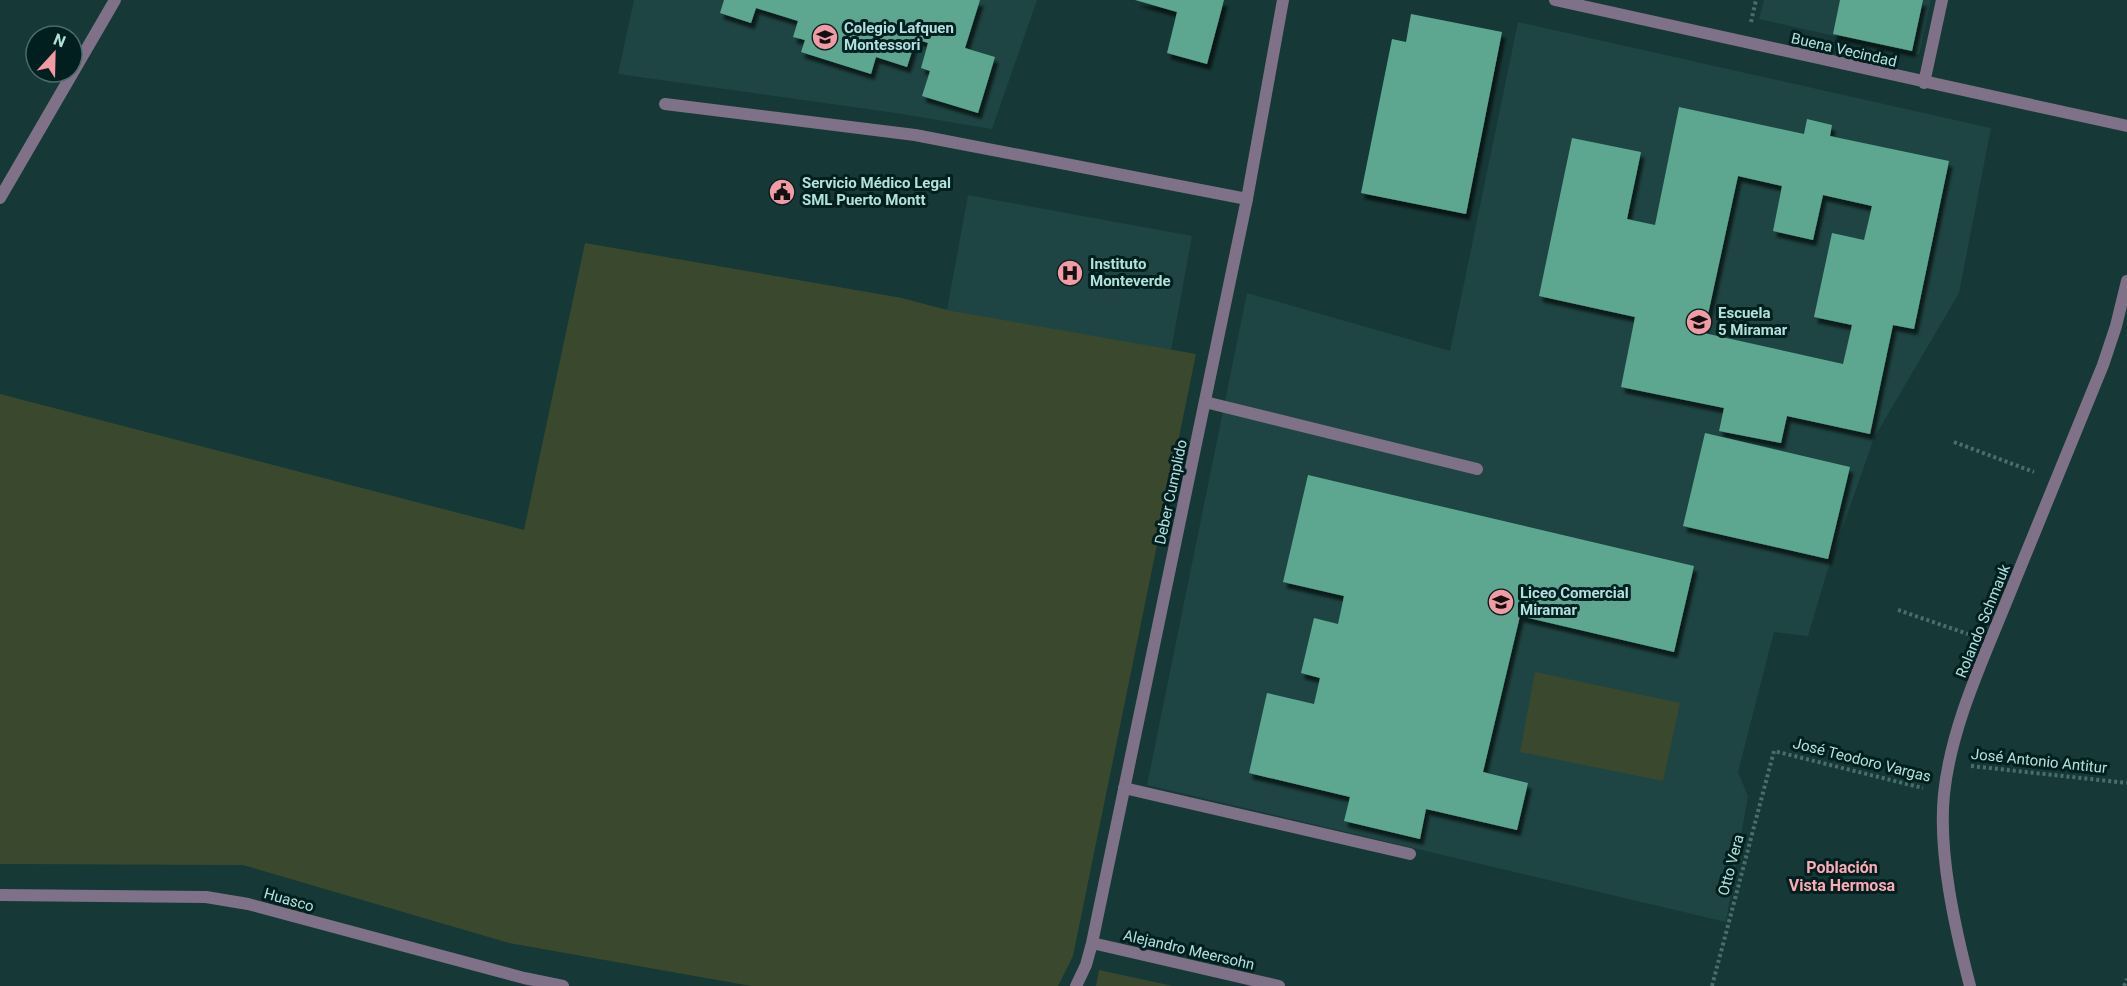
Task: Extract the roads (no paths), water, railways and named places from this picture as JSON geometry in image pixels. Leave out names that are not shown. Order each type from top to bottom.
[{"type":"street","points":[[0,198],[115,0]]},
{"type":"street","name":"Deber Cumplido","points":[[1076,986],[1086,965],[1092,943],[1247,200],[1282,0]]},
{"type":"street","name":"Buena Vecindad","points":[[1555,0],[2127,126]]},
{"type":"street","points":[[1924,83],[1942,0]]},
{"type":"street","points":[[665,104],[915,135],[1247,200]]},
{"type":"street","name":"Rolando Schmauk","points":[[1970,986],[1951,899],[1943,819],[1944,793],[1949,764],[1963,715],[1990,642],[2103,365],[2116,326],[2127,280]]},
{"type":"street","points":[[1205,402],[1477,469]]},
{"type":"street","points":[[1124,788],[1410,854]]},
{"type":"street","name":"Huasco","points":[[0,896],[206,897],[248,904],[512,975],[563,986]]},
{"type":"street","name":"Alejandro Meersohn","points":[[1092,943],[1270,985]]},
{"type":"place","name":"Colegio Lafquen Montessori","points":[[825,37]]},
{"type":"place","name":"Servicio Médico Legal SML Puerto Montt","points":[[782,192]]},
{"type":"place","name":"Instituto Monteverde","points":[[1070,273]]},
{"type":"place","name":"Escuela 5 Miramar","points":[[1699,322]]},
{"type":"place","name":"Liceo Comercial Miramar","points":[[1501,602]]},
{"type":"district","name":"Población Vista Hermosa","points":[[1842,876]]}]
